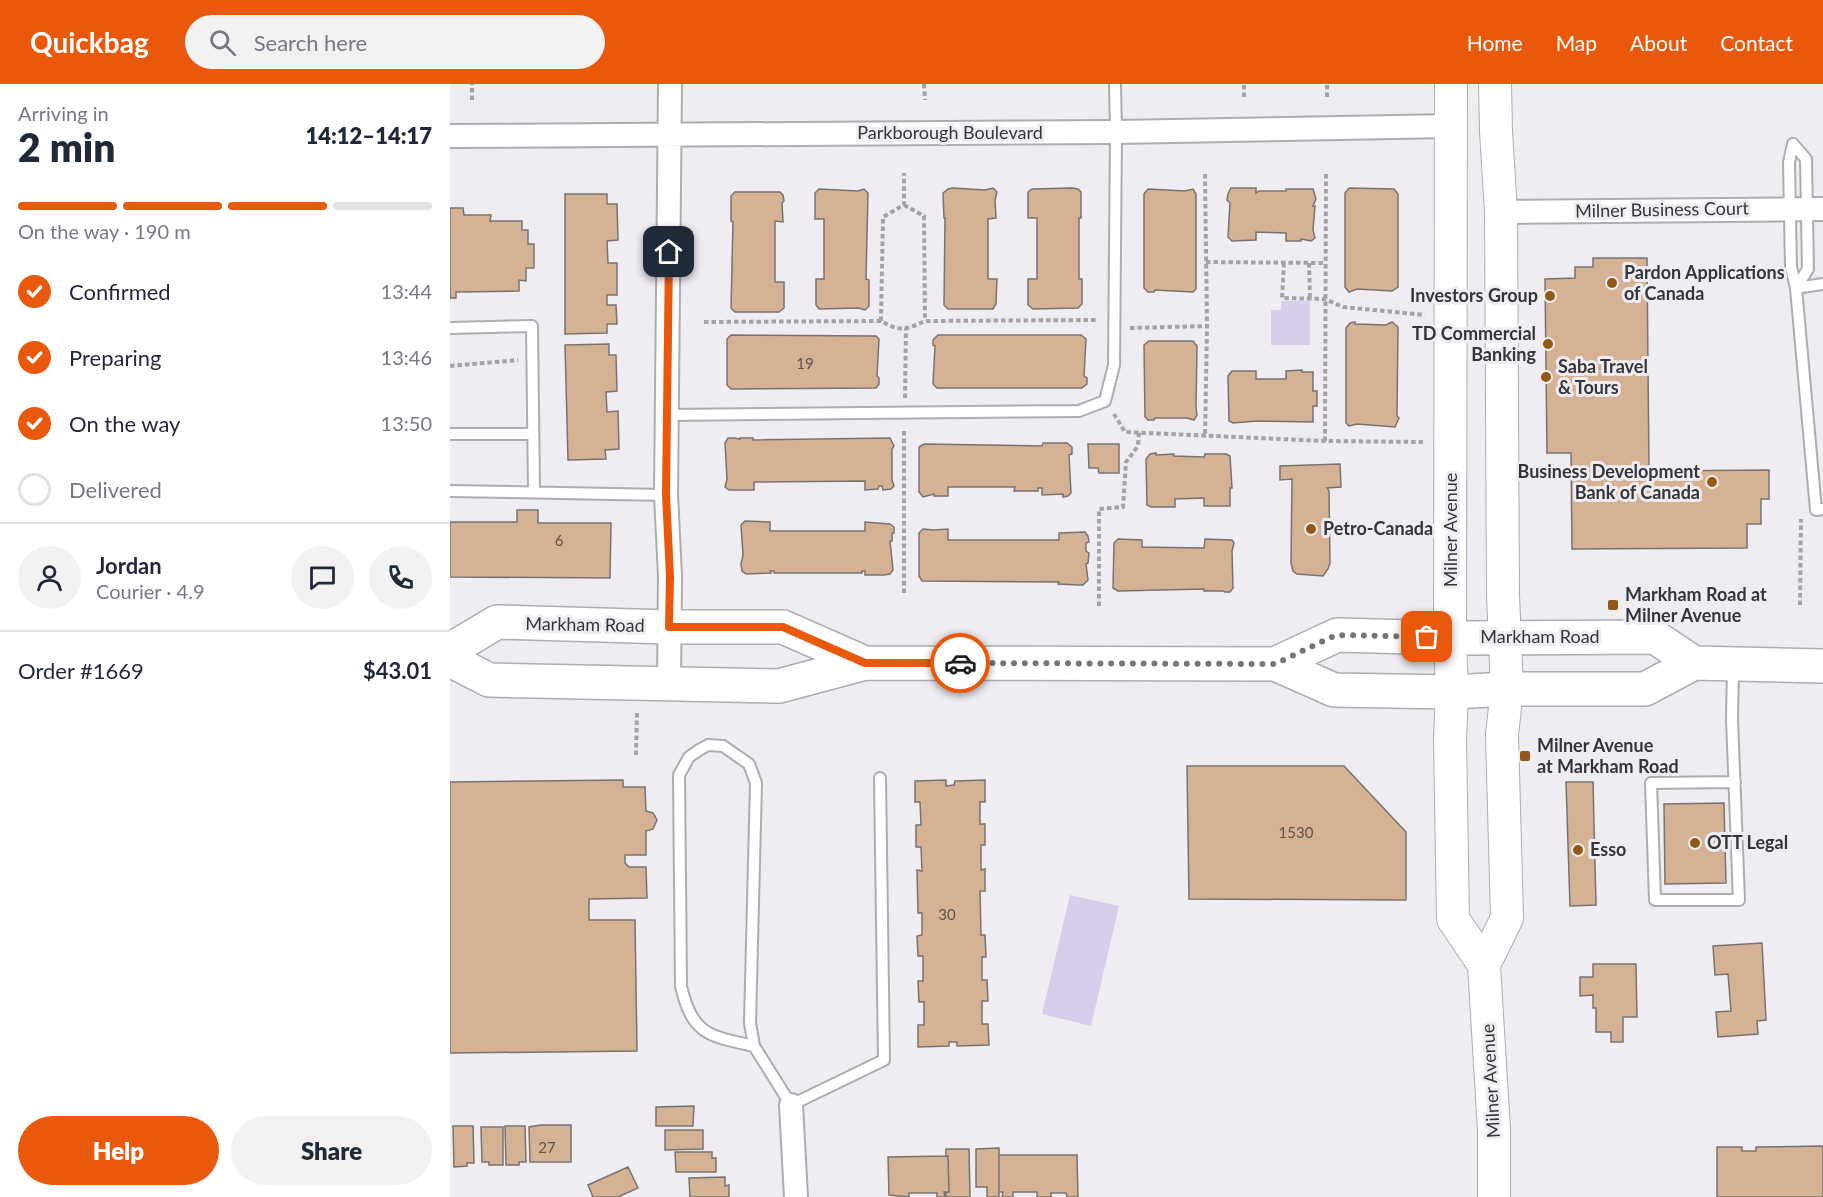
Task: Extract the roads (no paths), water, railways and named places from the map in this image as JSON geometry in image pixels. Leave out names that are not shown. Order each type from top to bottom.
[{"type":"main road","name":"Milner Avenue","points":[[1451,84],[1450,638],[1452,692],[1450,739],[1453,919],[1485,965]]},
{"type":"main road","name":"Milner Avenue","points":[[1494,1197],[1494,1119],[1485,965],[1507,918],[1502,735],[1507,689],[1501,212],[1495,84]]},
{"type":"main road","name":"Markham Road","points":[[450,650],[497,622],[669,627],[783,627],[865,663]]},
{"type":"main road","name":"Markham Road","points":[[1275,664],[1336,635],[1450,638],[1655,637],[1694,663]]},
{"type":"main road","name":"Markham Road","points":[[450,660],[489,680],[779,686],[865,663],[1275,664],[1334,690],[1452,692],[1507,689],[1645,689],[1694,663],[1823,666]]},
{"type":"street","points":[[669,685],[670,576],[666,495],[670,84]]},
{"type":"street","name":"Parkborough Boulevard","points":[[450,136],[1116,132],[1451,126]]},
{"type":"street","name":"Milner Business Court","points":[[1501,212],[1807,209]]},
{"type":"street","points":[[792,1105],[796,1197]]},
{"type":"lane","points":[[668,415],[1079,411],[1105,401],[1114,365],[1115,84]]},
{"type":"lane","points":[[1796,288],[1808,269],[1807,209],[1806,159],[1793,144],[1789,162],[1807,209],[1791,267],[1796,288],[1816,510],[1823,510]]},
{"type":"lane","points":[[1796,288],[1823,284]]},
{"type":"lane","points":[[450,328],[532,327],[534,491]]},
{"type":"lane","points":[[450,434],[532,434]]},
{"type":"lane","points":[[450,491],[666,495]]},
{"type":"lane","points":[[1733,664],[1732,719],[1735,782],[1739,900],[1655,900],[1651,783],[1735,782]]},
{"type":"lane","points":[[754,1046],[710,1035],[696,1023],[686,1008],[681,986],[680,775],[689,757],[708,745],[723,746],[749,764],[756,783],[750,1023],[754,1046],[792,1105],[884,1060],[880,778]]},
{"type":"place","name":"Pardon Applications of Canada","points":[[1612,283]]},
{"type":"place","name":"Investors Group","points":[[1550,296]]},
{"type":"place","name":"TD Commercial Banking","points":[[1548,344]]},
{"type":"place","name":"Saba Travel & Tours","points":[[1546,377]]},
{"type":"place","name":"Business Development Bank of Canada","points":[[1712,482]]},
{"type":"place","name":"Petro-Canada","points":[[1311,529]]},
{"type":"place","name":"Markham Road at Milner Avenue","points":[[1613,605]]},
{"type":"place","name":"Milner Avenue at Markham Road","points":[[1525,756]]},
{"type":"place","name":"OTT Legal","points":[[1695,843]]},
{"type":"place","name":"Esso","points":[[1578,850]]}]
